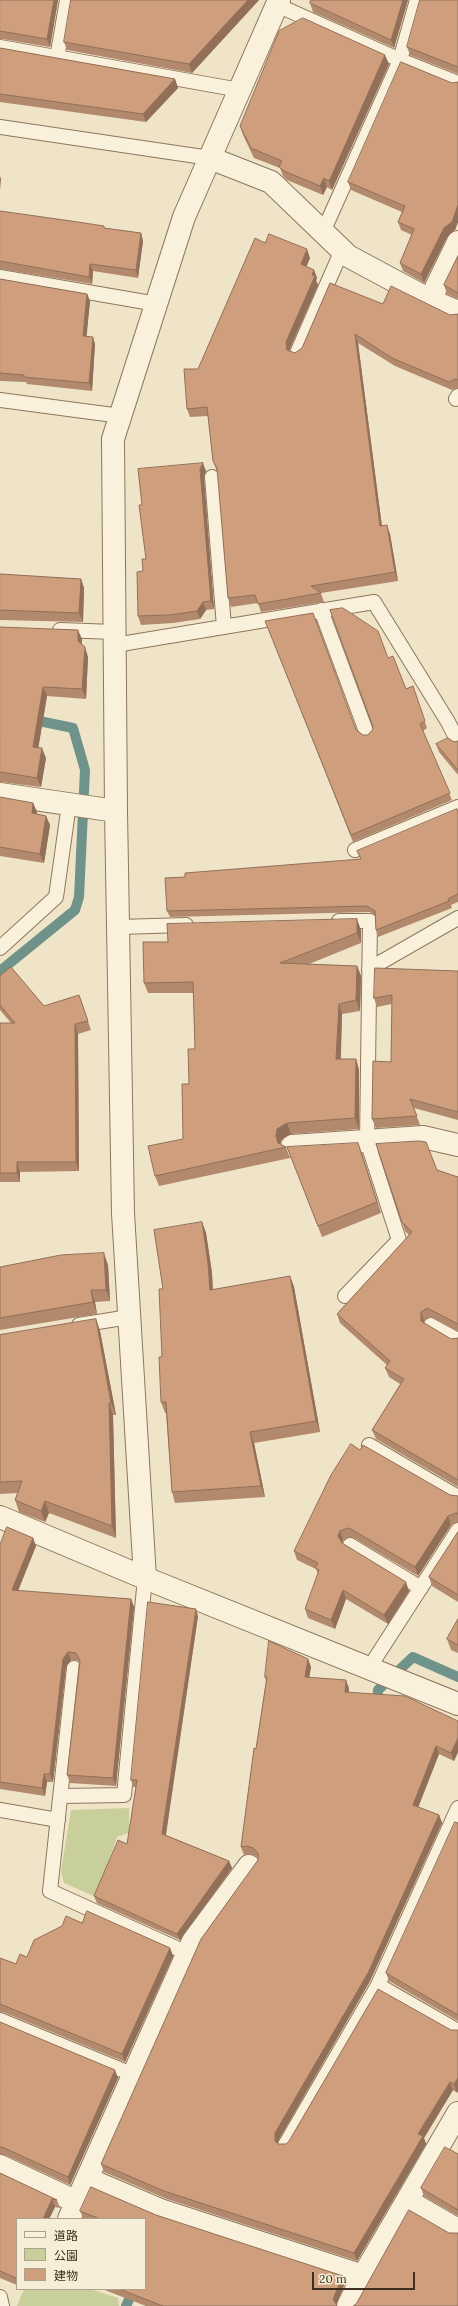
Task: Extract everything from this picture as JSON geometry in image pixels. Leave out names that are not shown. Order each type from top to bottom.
[{"type":"street","points":[[145,1578],[124,1213],[119,927],[107,809],[115,638],[113,439],[184,217],[278,2]]},
{"type":"street","points":[[210,158],[270,182],[348,256],[430,300],[458,312]]},
{"type":"street","points":[[430,300],[458,242]]},
{"type":"street","points":[[0,794],[107,809]]},
{"type":"street","points":[[292,1146],[423,1137],[458,1145]]},
{"type":"street","points":[[0,1518],[458,1704]]},
{"type":"street","points":[[0,2166],[73,2211],[193,1941],[249,1866]]},
{"type":"street","points":[[348,2306],[363,2276],[458,2113]]},
{"type":"street","points":[[88,2179],[163,2211],[363,2276]]},
{"type":"street","points":[[408,2201],[458,2230]]},
{"type":"lane","points":[[57,58],[67,0]]},
{"type":"lane","points":[[323,232],[400,60],[417,0]]},
{"type":"lane","points":[[278,2],[400,60],[458,83]]},
{"type":"lane","points":[[0,47],[240,90]]},
{"type":"lane","points":[[0,127],[210,158]]},
{"type":"lane","points":[[297,353],[342,250]]},
{"type":"lane","points":[[0,277],[157,304]]},
{"type":"lane","points":[[0,400],[121,416]]},
{"type":"lane","points":[[212,478],[224,627]]},
{"type":"lane","points":[[46,629],[115,638],[224,627],[374,602],[448,722],[458,742]]},
{"type":"lane","points":[[321,610],[367,734]]},
{"type":"lane","points":[[0,948],[56,897],[72,805]]},
{"type":"lane","points":[[355,850],[458,807]]},
{"type":"lane","points":[[369,969],[458,918]]},
{"type":"lane","points":[[323,922],[370,921],[367,1141],[399,1240],[345,1296]]},
{"type":"lane","points":[[119,927],[197,925]]},
{"type":"lane","points":[[68,1327],[129,1316]]},
{"type":"lane","points":[[431,1325],[458,1340]]},
{"type":"lane","points":[[370,1445],[458,1497]]},
{"type":"lane","points":[[375,1671],[421,1588],[458,1530]]},
{"type":"lane","points":[[350,1545],[421,1588]]},
{"type":"lane","points":[[60,1796],[124,1795],[145,1578]]},
{"type":"lane","points":[[74,1668],[50,1891],[187,1953]]},
{"type":"lane","points":[[285,2146],[378,1985],[458,1808]]},
{"type":"lane","points":[[0,1810],[58,1820]]},
{"type":"lane","points":[[378,1985],[458,2031]]},
{"type":"lane","points":[[0,2020],[134,2075]]},
{"type":"lane","points":[[0,2297],[2,2306]]},
{"type":"green space","points":[[129,1808],[129,1833],[117,1837],[96,1897],[64,1883],[61,1871],[71,1810]]},
{"type":"green space","points":[[24,2290],[93,2290],[118,2298],[119,2306],[17,2306]]},
{"type":"building","points":[[0,0],[54,0],[47,39],[0,31]]},
{"type":"building","points":[[71,0],[248,0],[189,64],[64,42]]},
{"type":"building","points":[[311,0],[403,0],[391,40],[310,3]]},
{"type":"building","points":[[420,0],[458,0],[458,67],[407,47]]},
{"type":"building","points":[[303,18],[385,55],[332,175],[329,181],[324,178],[320,186],[284,171],[279,167],[282,161],[251,148],[240,126],[279,31]]},
{"type":"building","points":[[0,48],[175,79],[143,114],[0,94]]},
{"type":"building","points":[[401,62],[452,83],[458,82],[458,205],[452,222],[444,228],[421,274],[400,263],[414,229],[398,222],[405,206],[348,182]]},
{"type":"building","points":[[0,211],[104,226],[104,228],[141,233],[136,270],[90,264],[89,277],[0,261]]},
{"type":"building","points":[[269,234],[307,249],[301,264],[314,270],[312,275],[315,276],[286,342],[287,350],[295,353],[302,348],[330,283],[383,304],[391,286],[450,315],[458,314],[458,380],[455,379],[449,382],[392,358],[355,334],[380,526],[387,525],[395,572],[311,586],[321,593],[258,604],[255,595],[228,598],[217,468],[213,461],[207,407],[187,409],[184,369],[198,369],[255,238],[265,243]]},
{"type":"building","points":[[458,256],[458,293],[444,285]]},
{"type":"building","points":[[0,279],[87,294],[83,336],[93,337],[89,383],[24,377],[24,375],[0,373]]},
{"type":"building","points":[[203,463],[200,469],[211,601],[203,602],[197,611],[170,615],[138,616],[137,572],[143,571],[142,559],[146,559],[139,505],[142,505],[138,469]]},
{"type":"building","points":[[0,574],[81,579],[79,613],[0,610]]},
{"type":"building","points":[[343,608],[378,631],[388,658],[393,656],[406,689],[413,686],[425,721],[420,724],[450,793],[351,835],[265,621],[313,613],[356,730],[363,735],[368,735],[373,729],[372,724],[330,610]]},
{"type":"building","points":[[0,627],[78,630],[78,641],[85,647],[82,689],[43,687],[33,747],[42,748],[37,778],[0,772]]},
{"type":"building","points":[[448,738],[454,742],[458,741],[458,770],[436,744]]},
{"type":"building","points":[[0,797],[33,803],[32,813],[46,816],[40,854],[0,847]]},
{"type":"building","points":[[457,809],[458,894],[448,899],[449,901],[376,930],[375,911],[367,906],[167,911],[165,878],[185,877],[185,873],[361,859],[357,851]]},
{"type":"building","points":[[357,919],[357,933],[280,963],[357,966],[356,1000],[339,1004],[336,1059],[356,1059],[355,1118],[287,1123],[277,1129],[276,1136],[278,1143],[286,1147],[155,1176],[148,1146],[183,1139],[182,1084],[189,1084],[188,1049],[195,1049],[193,982],[144,983],[143,942],[168,942],[167,924]]},
{"type":"building","points":[[11,967],[44,1006],[79,995],[88,1021],[75,1024],[76,1162],[17,1162],[17,1173],[0,1173],[0,1023],[15,1023],[0,1005],[0,976]]},
{"type":"building","points":[[375,968],[458,971],[458,1112],[410,1099],[417,1116],[372,1119],[373,1061],[391,1062],[392,995],[374,998]]},
{"type":"building","points":[[419,1141],[426,1142],[437,1170],[458,1177],[458,1324],[427,1308],[421,1312],[421,1321],[451,1339],[458,1338],[458,1480],[372,1430],[404,1379],[385,1368],[390,1361],[337,1314],[412,1232],[402,1222],[376,1144]]},
{"type":"building","points":[[358,1143],[377,1202],[318,1226],[287,1147]]},
{"type":"building","points":[[202,1222],[210,1290],[290,1276],[316,1421],[250,1432],[261,1486],[172,1492],[166,1402],[161,1402],[159,1357],[162,1357],[159,1289],[163,1289],[154,1230]]},
{"type":"building","points":[[104,1253],[106,1290],[91,1290],[93,1302],[0,1318],[0,1267],[61,1255]]},
{"type":"building","points":[[96,1319],[111,1403],[109,1403],[112,1526],[45,1501],[41,1511],[15,1500],[22,1481],[0,1482],[0,1335]]},
{"type":"building","points":[[351,1444],[360,1450],[363,1445],[450,1495],[458,1496],[458,1514],[456,1513],[448,1516],[415,1567],[351,1529],[347,1528],[340,1531],[338,1536],[342,1543],[406,1582],[384,1615],[343,1590],[331,1620],[305,1609],[319,1570],[315,1568],[318,1563],[294,1551],[331,1475]]},
{"type":"building","points":[[7,1527],[33,1538],[12,1590],[131,1599],[113,1778],[67,1775],[80,1661],[76,1653],[68,1652],[63,1659],[50,1774],[44,1774],[42,1788],[0,1782],[0,1545]]},
{"type":"building","points":[[458,1532],[458,1595],[429,1577]]},
{"type":"building","points":[[148,1602],[196,1609],[162,1834],[229,1861],[177,1934],[94,1896],[118,1840],[127,1844],[137,1780],[131,1780]]},
{"type":"building","points":[[458,1619],[458,1645],[447,1639]]},
{"type":"building","points":[[269,1641],[308,1659],[305,1677],[346,1680],[345,1692],[405,1696],[458,1721],[458,1738],[451,1753],[436,1746],[413,1805],[439,1815],[368,1973],[275,2133],[275,2141],[278,2144],[286,2144],[289,2141],[378,1989],[451,2030],[458,2030],[458,2078],[454,2084],[450,2082],[418,2134],[423,2136],[354,2253],[164,2191],[101,2164],[201,1939],[258,1860],[258,1853],[253,1848],[247,1846],[241,1847],[254,1748],[256,1749],[267,1677],[265,1677]]},
{"type":"building","points":[[455,1822],[458,1823],[458,2015],[386,1973]]},
{"type":"building","points":[[87,1911],[170,1948],[122,2054],[0,2004],[0,1958],[16,1964],[20,1954],[27,1957],[34,1940],[62,1926],[66,1916],[82,1923]]},
{"type":"building","points":[[0,2022],[115,2070],[68,2177],[0,2147]]},
{"type":"building","points":[[445,2147],[458,2154],[458,2210],[421,2188]]},
{"type":"building","points":[[0,2173],[57,2200],[52,2199],[43,2218],[16,2218],[16,2278],[0,2271]]},
{"type":"building","points":[[91,2187],[156,2215],[343,2276],[333,2299],[337,2306],[163,2306],[122,2290],[146,2290],[146,2218],[98,2218],[80,2211]]},
{"type":"building","points":[[409,2210],[449,2233],[458,2233],[458,2306],[353,2306],[356,2304]]},
{"type":"waterway","points":[[0,971],[75,910],[79,897],[85,770],[73,728],[29,719]]},
{"type":"waterway","points":[[377,1706],[378,1690],[413,1657],[458,1677]]},
{"type":"waterway","points":[[126,2306],[134,2290]]}]
